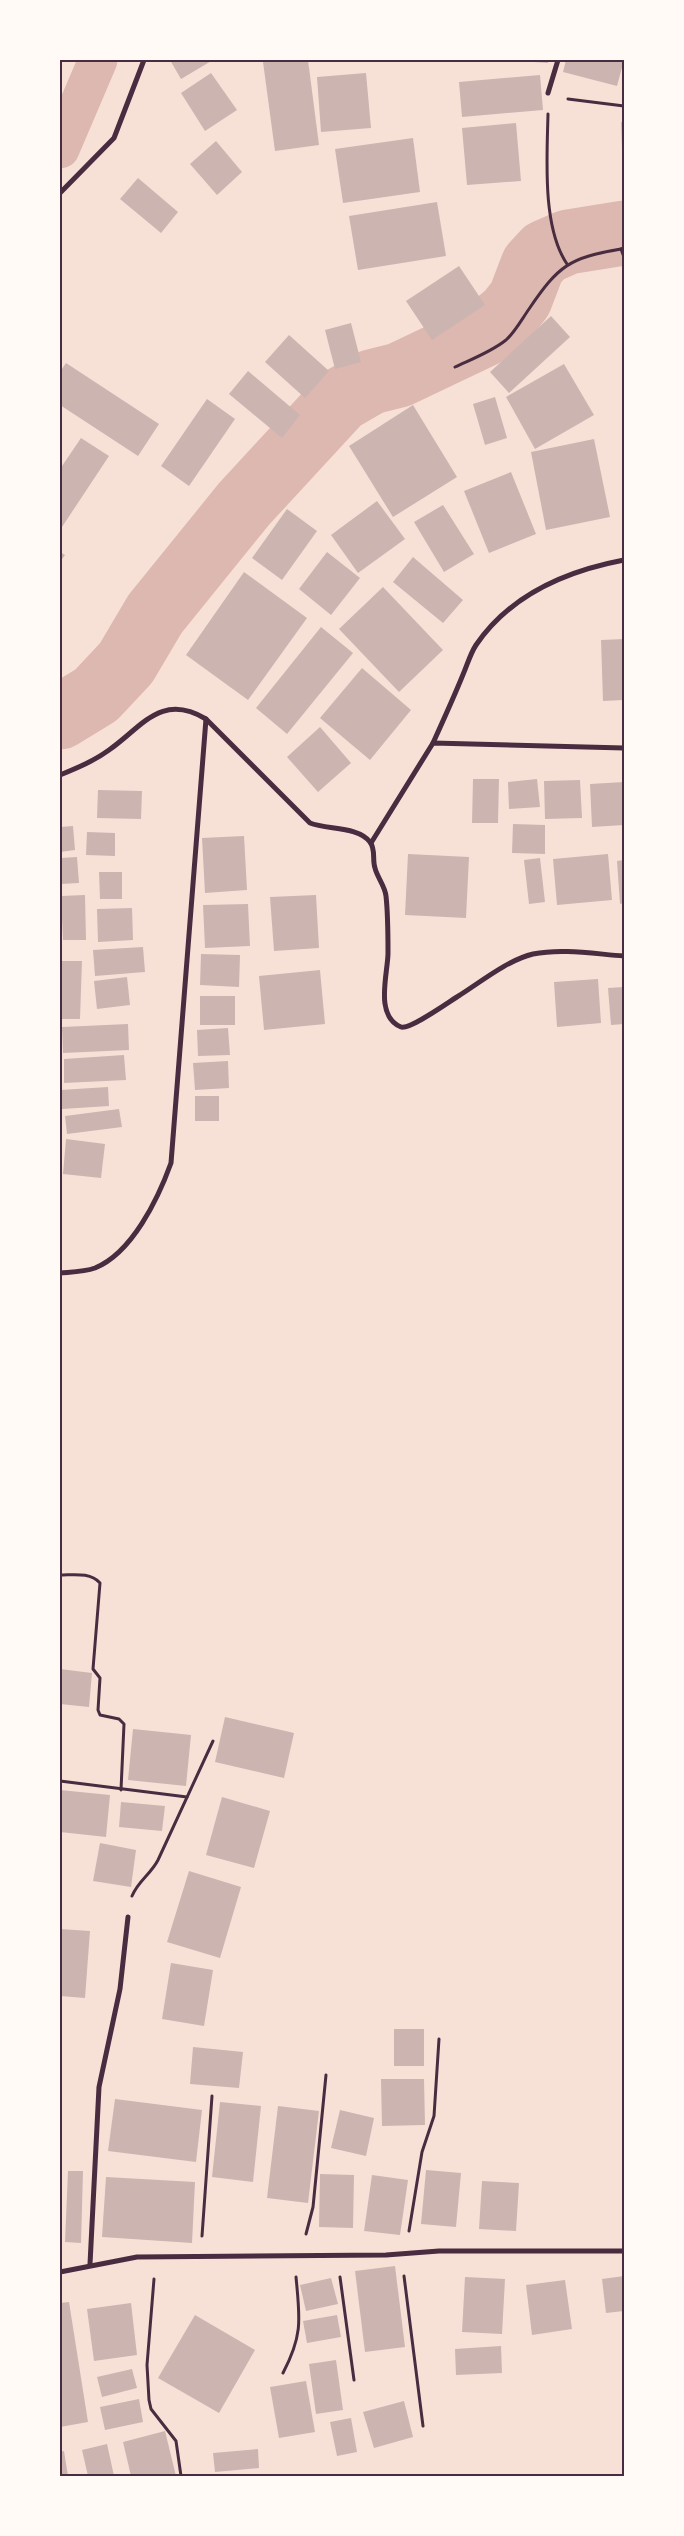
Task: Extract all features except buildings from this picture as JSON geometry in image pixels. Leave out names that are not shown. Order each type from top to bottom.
[{"type":"street","points":[[60,193],[114,138],[144,60]]},
{"type":"street","points":[[548,93],[558,60]]},
{"type":"street","points":[[371,843],[434,743],[475,646],[499,616],[517,601],[541,587],[574,574],[624,560]]},
{"type":"street","points":[[60,775],[78,768],[110,750],[141,722],[154,714],[181,708],[194,712],[206,719],[310,822],[321,828],[363,835],[371,843],[374,854],[374,866],[386,893],[388,954],[385,979],[386,1004],[392,1020],[400,1026],[406,1027],[419,1021],[490,976],[531,954],[552,952],[624,956]]},
{"type":"street","points":[[60,1273],[94,1268],[111,1259],[146,1217],[161,1192],[171,1163],[206,719]]},
{"type":"street","points":[[434,743],[624,748]]},
{"type":"street","points":[[90,2264],[99,2087],[120,1989],[128,1916]]},
{"type":"street","points":[[60,2272],[90,2264],[137,2256],[295,2256],[402,2254],[439,2251],[624,2252]]},
{"type":"path","points":[[548,93],[554,97],[624,106]]},
{"type":"path","points":[[548,93],[549,199],[555,235],[562,256],[567,264]]},
{"type":"path","points":[[455,367],[492,350],[508,338],[548,282],[567,264],[592,254],[623,249],[624,257]]},
{"type":"path","points":[[60,1575],[95,1577],[100,1583],[93,1669],[100,1678],[98,1710],[100,1715],[119,1719],[124,1724],[121,1790]]},
{"type":"path","points":[[128,1916],[132,1894],[140,1882],[152,1872],[213,1741]]},
{"type":"path","points":[[60,1782],[187,1797]]},
{"type":"path","points":[[423,2426],[402,2254],[410,2230],[422,2152],[434,2116],[439,2039]]},
{"type":"path","points":[[283,2373],[294,2353],[299,2334],[295,2256],[307,2232],[313,2207],[326,2075]]},
{"type":"path","points":[[200,2256],[212,2096]]},
{"type":"path","points":[[336,2255],[354,2380]]},
{"type":"path","points":[[155,2257],[147,2365],[149,2400],[151,2409],[164,2423],[176,2441],[181,2476]]},
{"type":"waterway","points":[[60,149],[98,60]]},
{"type":"waterway","points":[[60,717],[96,695],[126,663],[155,614],[244,504],[340,400],[371,382],[399,375],[483,335],[508,314],[520,299],[533,265],[545,252],[568,242],[624,233]]}]
